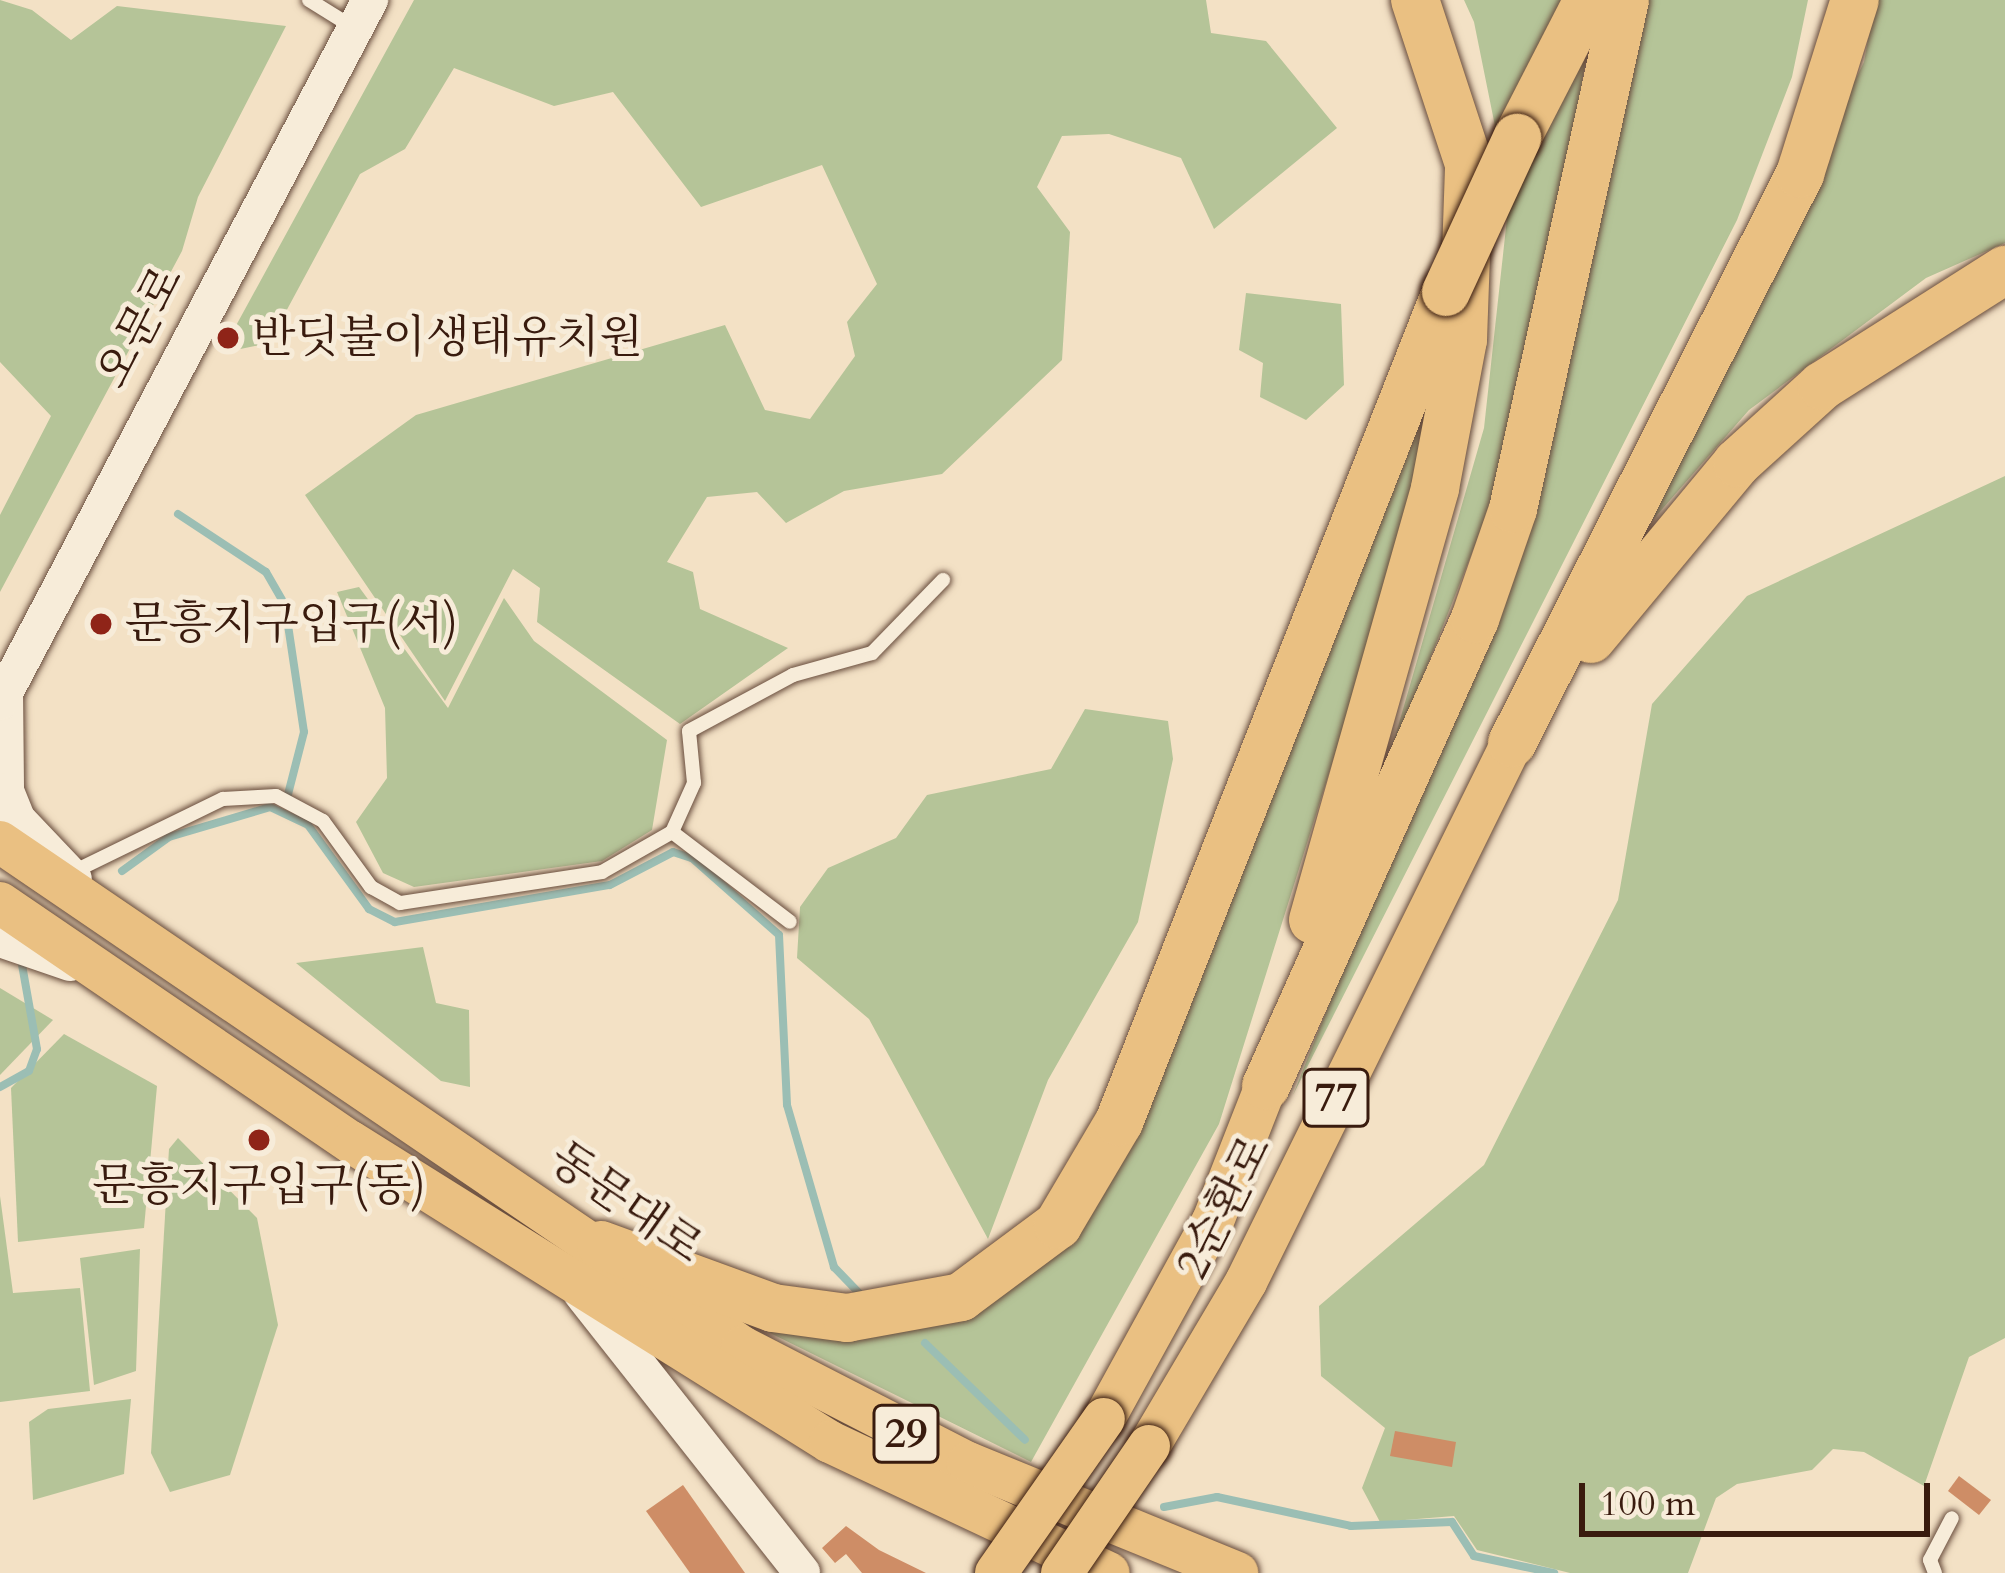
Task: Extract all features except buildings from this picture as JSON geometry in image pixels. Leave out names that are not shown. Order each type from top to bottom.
[{"type":"highway","points":[[1266,1086],[1435,488],[1463,340],[1468,164],[1415,0]]},
{"type":"highway","points":[[583,1260],[773,1308],[847,1318],[961,1297],[1058,1225],[1119,1122],[1446,292],[1588,0]]},
{"type":"highway","points":[[1266,1086],[1475,619],[1513,509],[1624,0]]},
{"type":"highway","points":[[1512,743],[1800,174],[1855,0]]},
{"type":"highway","points":[[1512,743],[1737,463],[1822,386],[2005,270]]},
{"type":"main road","name":"오문로","points":[[3,696],[362,14]]},
{"type":"main road","points":[[3,696],[6,791],[18,820],[113,920]]},
{"type":"main road","name":"2순환로","points":[[1062,1573],[1149,1446],[1246,1282],[1512,743]]},
{"type":"main road","name":"동문대로","points":[[0,842],[830,1442],[1109,1573]]},
{"type":"main road","name":"동문대로","points":[[0,904],[104,975],[583,1260],[884,1424],[1237,1573]]},
{"type":"main road","points":[[0,939],[104,975]]},
{"type":"main road","name":"2순환로","points":[[997,1573],[1104,1419],[1213,1221],[1266,1086]]},
{"type":"main road","name":"동문대로","points":[[583,1260],[802,1573]]},
{"type":"lane","points":[[309,0],[362,14]]},
{"type":"lane","points":[[69,874],[223,800],[276,796],[322,821],[370,887],[400,903],[602,872],[672,832],[694,783],[689,731],[793,675],[872,653],[943,580]]},
{"type":"lane","points":[[672,832],[790,922]]},
{"type":"lane","points":[[1935,1573],[1930,1560],[1952,1519]]},
{"type":"green space","points":[[0,0],[32,10],[71,40],[117,6],[286,26],[198,197],[182,251],[0,592],[0,515],[51,416],[0,362]]},
{"type":"green space","points":[[414,0],[1206,0],[1211,33],[1266,41],[1337,128],[1214,229],[1181,158],[1109,134],[1062,136],[1037,187],[1070,232],[1062,360],[942,474],[844,491],[786,523],[757,492],[707,497],[667,562],[693,572],[700,609],[788,648],[680,724],[537,622],[540,588],[513,569],[445,701],[305,495],[416,415],[725,325],[765,410],[810,419],[855,356],[847,322],[877,284],[822,165],[701,207],[613,92],[554,106],[454,68],[405,149],[360,174],[269,343],[221,353]]},
{"type":"green space","points":[[1464,0],[1562,0],[1496,131],[1474,22]]},
{"type":"green space","points":[[1635,0],[1808,0],[1792,77],[1737,220],[1293,1095],[1505,562]]},
{"type":"green space","points":[[1875,0],[2005,0],[2005,243],[1926,278],[1749,410],[1621,556],[1864,62]]},
{"type":"green space","points":[[1594,10],[1539,337],[1487,515],[1385,772],[1484,428],[1509,200]]},
{"type":"green space","points":[[1246,293],[1341,304],[1344,385],[1306,420],[1260,397],[1263,363],[1239,350]]},
{"type":"green space","points":[[1447,327],[1435,435],[1219,1124],[1031,1462],[758,1327],[850,1342],[963,1312],[1059,1232]]},
{"type":"green space","points":[[2005,476],[2005,1338],[1969,1357],[1924,1486],[1864,1452],[1833,1449],[1812,1470],[1737,1484],[1716,1498],[1688,1573],[1570,1573],[1477,1550],[1454,1516],[1380,1522],[1362,1488],[1385,1428],[1321,1376],[1319,1306],[1484,1165],[1618,900],[1652,704],[1747,596]]},
{"type":"green space","points":[[359,587],[448,708],[504,598],[534,641],[667,740],[652,830],[602,861],[414,887],[383,873],[356,822],[387,778],[385,708],[337,592]]},
{"type":"green space","points":[[1085,709],[1168,721],[1173,759],[1138,922],[1048,1080],[988,1239],[869,1019],[797,958],[800,907],[828,868],[896,838],[927,795],[1051,769]]},
{"type":"green space","points":[[423,947],[436,1003],[469,1010],[470,1087],[441,1081],[296,963]]},
{"type":"green space","points":[[0,988],[53,1020],[0,1075]]},
{"type":"green space","points":[[64,1034],[157,1086],[144,1228],[18,1242],[11,1088]]},
{"type":"green space","points":[[178,1138],[257,1218],[278,1325],[230,1475],[170,1492],[151,1453],[169,1149]]},
{"type":"green space","points":[[0,1196],[13,1293],[80,1288],[90,1391],[0,1402]]},
{"type":"green space","points":[[140,1249],[136,1371],[94,1385],[80,1258]]},
{"type":"green space","points":[[131,1399],[124,1474],[33,1500],[29,1422],[48,1409]]},
{"type":"waterway","points":[[178,514],[266,572],[285,605],[304,732],[286,802]]},
{"type":"waterway","points":[[122,871],[169,837],[270,807],[308,825],[369,909],[395,922],[610,885],[673,852],[692,858],[779,935],[787,1105],[834,1267],[858,1292]]},
{"type":"waterway","points":[[0,1087],[29,1071],[37,1049],[22,965]]},
{"type":"waterway","points":[[925,1343],[1025,1440]]},
{"type":"waterway","points":[[1164,1507],[1217,1497],[1351,1526],[1452,1522],[1474,1556],[1554,1573]]},
{"type":"place","name":"반딧불이생태유치원","points":[[228,338]]},
{"type":"place","name":"문흥지구입구(서)","points":[[101,624]]},
{"type":"place","name":"문흥지구입구(동)","points":[[259,1140]]}]
